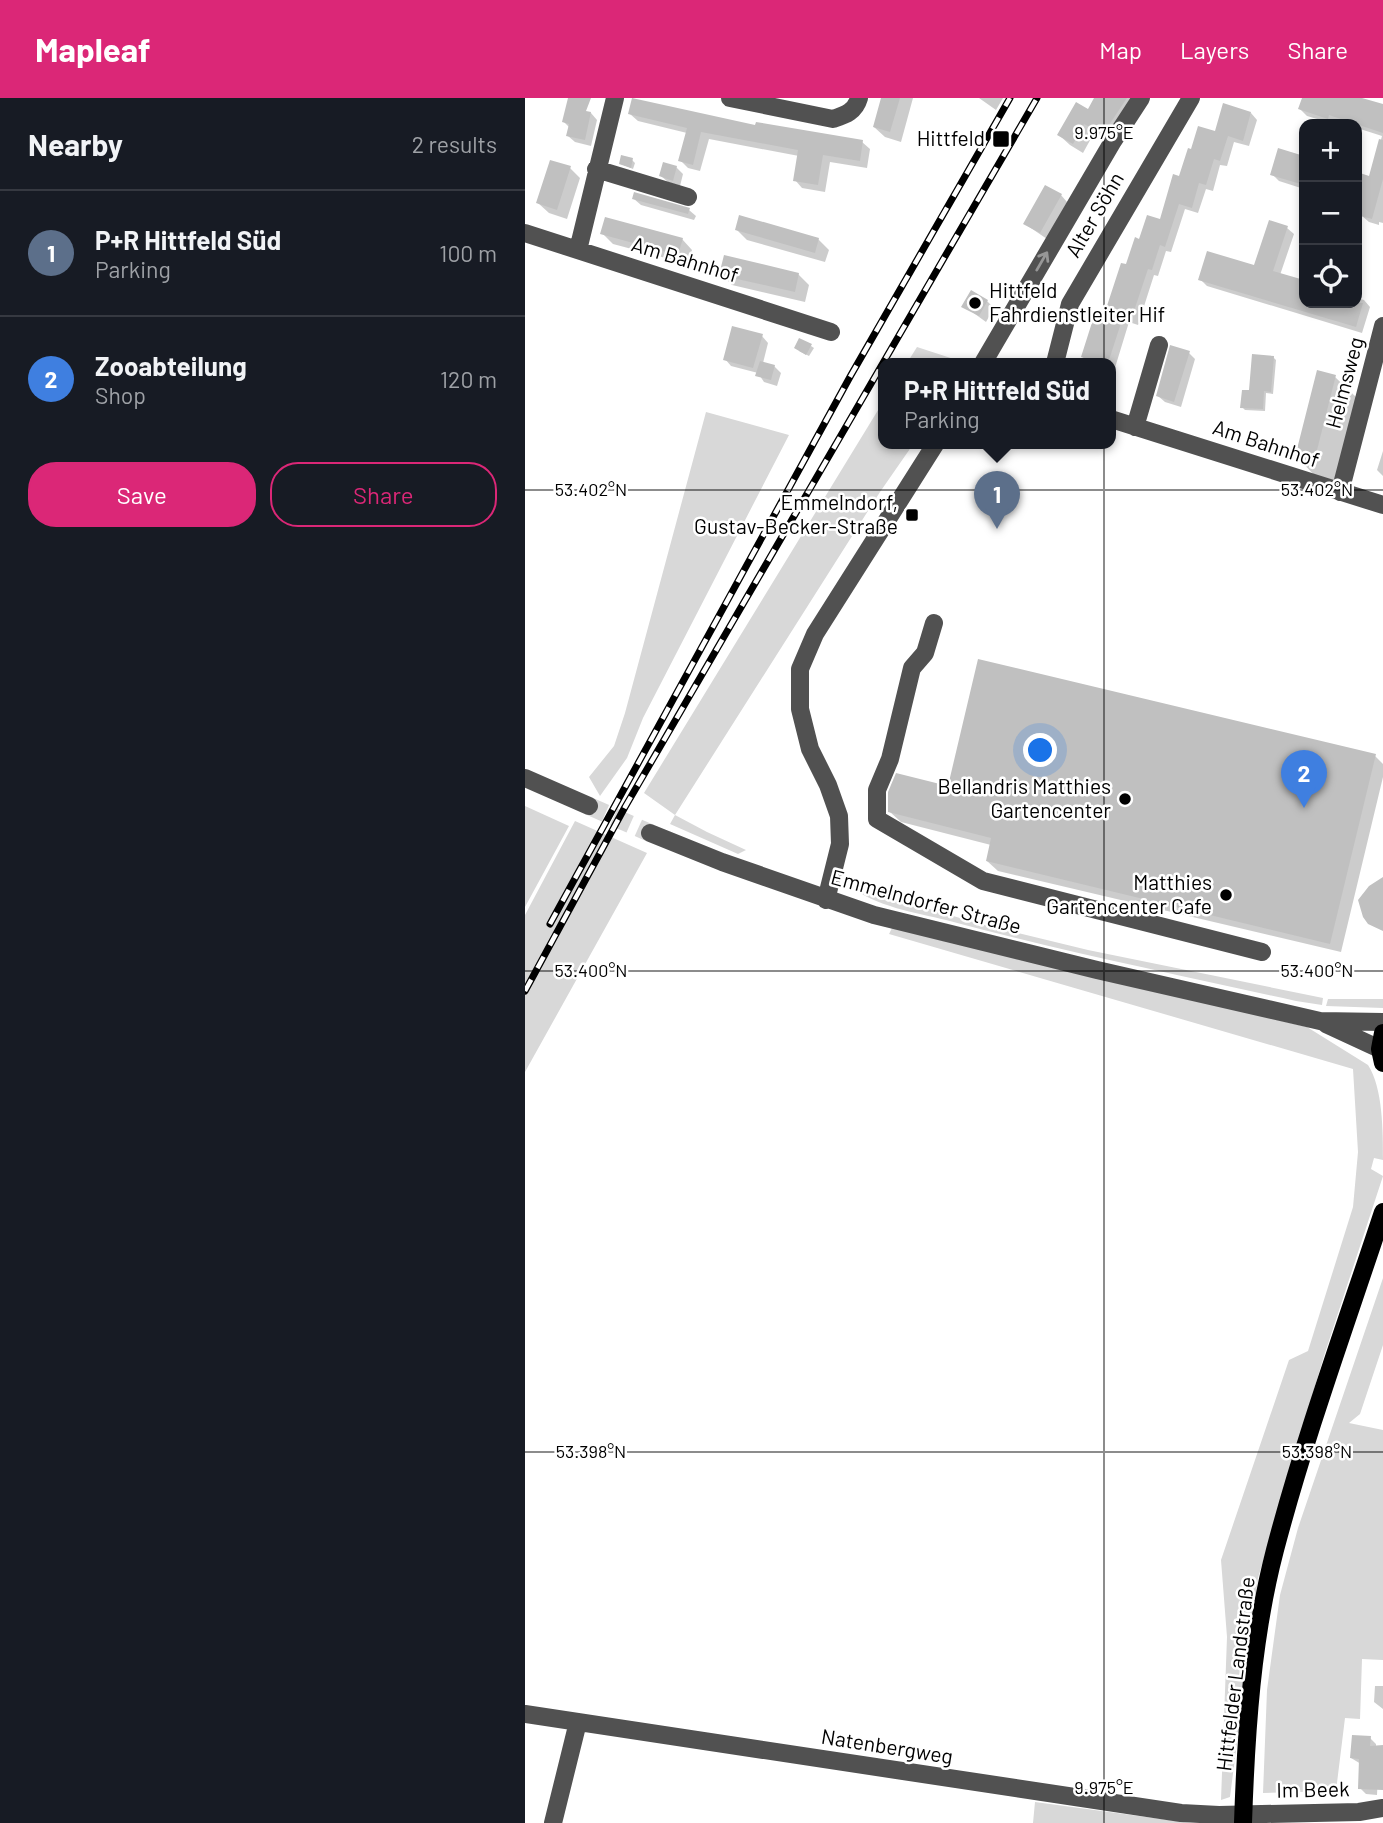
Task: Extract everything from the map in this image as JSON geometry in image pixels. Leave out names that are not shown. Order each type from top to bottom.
[{"type":"main road","name":"Hittfelder Landstraße","points":[[1244,1819],[1250,1708],[1259,1631],[1275,1552],[1297,1475],[1383,1212]]},
{"type":"street","points":[[578,250],[615,98]]},
{"type":"street","points":[[730,98],[833,119],[848,114],[859,98]]},
{"type":"street","points":[[986,358],[1141,98]]},
{"type":"street","name":"Alter Söhn","points":[[1056,358],[1070,304],[1191,98]]},
{"type":"street","points":[[596,169],[688,197]]},
{"type":"street","name":"Am Bahnhof","points":[[525,233],[831,332]]},
{"type":"street","name":"Helmsweg","points":[[1340,492],[1379,356],[1383,326]]},
{"type":"street","points":[[1135,427],[1159,345]]},
{"type":"street","name":"Am Bahnhof","points":[[1116,421],[1383,505]]},
{"type":"street","points":[[826,900],[840,844],[839,816],[828,785],[810,749],[800,709],[800,669],[815,634],[932,449]]},
{"type":"street","points":[[935,623],[925,653],[912,668],[890,759],[877,790],[877,819],[983,881],[1262,952]]},
{"type":"street","points":[[525,778],[589,806]]},
{"type":"street","name":"Emmelndorfer Straße","points":[[650,833],[722,862],[874,915],[1320,1021],[1382,1048]]},
{"type":"street","name":"Emmelndorfer Straße","points":[[1320,1021],[1383,1022]]},
{"type":"street","name":"Natenbergweg","points":[[525,1714],[1156,1810],[1244,1819]]},
{"type":"street","points":[[553,1823],[578,1722]]},
{"type":"street","name":"Im Beek","points":[[1244,1819],[1359,1812],[1379,1814]]},
{"type":"shaded area","points":[[917,347],[951,358],[910,358]]},
{"type":"shaded area","points":[[878,410],[878,449],[910,449],[675,815],[644,793]]},
{"type":"shaded area","points":[[706,412],[789,435],[643,718],[627,758],[600,796],[589,777],[614,746],[625,713]]},
{"type":"shaded area","points":[[525,806],[569,826],[525,907]]},
{"type":"shaded area","points":[[675,815],[746,850],[738,854],[670,824]]},
{"type":"shaded area","points":[[575,821],[647,853],[525,1072],[525,915]]},
{"type":"shaded area","points":[[851,886],[977,923],[1088,950],[1323,998],[1322,1005],[1120,962],[909,911],[871,899]]},
{"type":"shaded area","points":[[892,928],[1307,1027],[1368,1065],[1373,1074],[1381,1110],[1383,1160],[1374,1158],[1371,1169],[1383,1176],[1324,1356],[1258,1578],[1230,1797],[1221,1800],[1227,1637],[1221,1560],[1289,1360],[1308,1351],[1353,1207],[1358,1152],[1353,1069],[889,934]]},
{"type":"shaded area","points":[[1328,999],[1383,999],[1383,1008],[1326,1006]]},
{"type":"shaded area","points":[[1383,1278],[1383,1345],[1360,1414],[1349,1423],[1383,1430],[1383,1660],[1362,1659],[1360,1719],[1345,1718],[1336,1791],[1263,1793],[1267,1690],[1280,1595],[1298,1528]]},
{"type":"shaded area","points":[[1035,1802],[1191,1823],[1033,1823]]},
{"type":"building","points":[[568,98],[591,98],[586,111],[591,112],[585,140],[566,136],[569,124],[562,122]]},
{"type":"building","points":[[632,98],[755,125],[756,122],[863,140],[860,161],[823,155],[818,185],[793,181],[798,150],[701,132],[693,165],[678,161],[687,128],[628,114]]},
{"type":"building","points":[[881,98],[900,98],[890,132],[873,127]]},
{"type":"building","points":[[1094,98],[1127,98],[1103,134],[1084,124],[1073,144],[1057,135],[1076,102],[1088,109]]},
{"type":"building","points":[[1302,98],[1362,98],[1383,104],[1383,133],[1362,126],[1362,119],[1341,119],[1329,115],[1328,119],[1298,109]]},
{"type":"building","points":[[1223,103],[1251,112],[1243,141],[1228,136],[1220,161],[1214,159],[1206,185],[1199,183],[1192,208],[1179,204],[1165,247],[1160,245],[1152,270],[1148,269],[1131,320],[1123,317],[1110,358],[1081,357],[1095,313],[1104,315],[1121,263],[1126,264],[1135,237],[1139,239],[1147,215],[1160,219],[1173,174],[1179,176],[1198,126],[1215,131]]},
{"type":"building","points":[[1379,139],[1383,140],[1383,179],[1372,219],[1362,216],[1362,174],[1369,176]]},
{"type":"building","points":[[1278,148],[1299,154],[1299,184],[1270,175]]},
{"type":"building","points":[[621,155],[633,158],[631,168],[619,164]]},
{"type":"building","points":[[550,160],[571,166],[557,210],[536,203]]},
{"type":"building","points":[[663,162],[677,166],[673,181],[659,176]]},
{"type":"building","points":[[1045,185],[1062,194],[1040,233],[1023,224]]},
{"type":"building","points":[[634,192],[690,208],[688,214],[632,199]]},
{"type":"building","points":[[739,215],[819,238],[815,253],[735,230]]},
{"type":"building","points":[[605,217],[683,238],[678,255],[600,234]]},
{"type":"building","points":[[1269,220],[1288,226],[1273,271],[1299,279],[1299,308],[1362,308],[1356,327],[1198,280],[1207,251],[1254,265]]},
{"type":"building","points":[[724,255],[799,273],[795,292],[719,275]]},
{"type":"building","name":"Hittfeld Fahrdienstleiter Hif","points":[[971,290],[988,300],[979,316],[961,307]]},
{"type":"building","points":[[732,326],[763,334],[753,368],[723,360]]},
{"type":"building","points":[[799,338],[812,344],[806,355],[794,348]]},
{"type":"building","points":[[1170,345],[1190,351],[1174,402],[1156,396]]},
{"type":"building","points":[[1252,354],[1274,356],[1271,392],[1264,391],[1263,409],[1240,408],[1242,390],[1249,390]]},
{"type":"building","points":[[760,361],[775,365],[771,380],[755,376]]},
{"type":"building","points":[[1317,370],[1336,375],[1314,462],[1295,457]]},
{"type":"building","name":"Bellandris Matthies Gartencenter","points":[[978,659],[1376,754],[1330,944],[986,861],[991,838],[888,812],[888,792],[896,773],[948,786]]},
{"type":"building","points":[[1383,877],[1383,931],[1368,924],[1358,900],[1369,886]]},
{"type":"building","points":[[1352,1735],[1371,1736],[1370,1746],[1383,1745],[1383,1790],[1358,1789],[1359,1759],[1350,1758]]},
{"type":"tunnel","points":[[589,806],[650,833]]},
{"type":"railway","points":[[550,924],[851,375],[1010,98]]},
{"type":"railway","points":[[886,358],[1037,98]]},
{"type":"railway","points":[[525,991],[625,807],[878,372]]},
{"type":"place","name":"Hittfeld","points":[[1001,139]]},
{"type":"place","name":"Hittfeld Fahrdienstleiter Hif","points":[[975,303]]},
{"type":"place","name":"Emmelndorf, Gustav-Becker-Straße","points":[[912,515]]},
{"type":"place","name":"P+R Hittfeld Süd","points":[[997,529]]},
{"type":"place","name":"Bellandris Matthies Gartencenter","points":[[1125,799]]},
{"type":"place","name":"Zooabteilung","points":[[1304,808]]},
{"type":"place","name":"Matthies Gartencenter Cafe","points":[[1226,895]]}]
